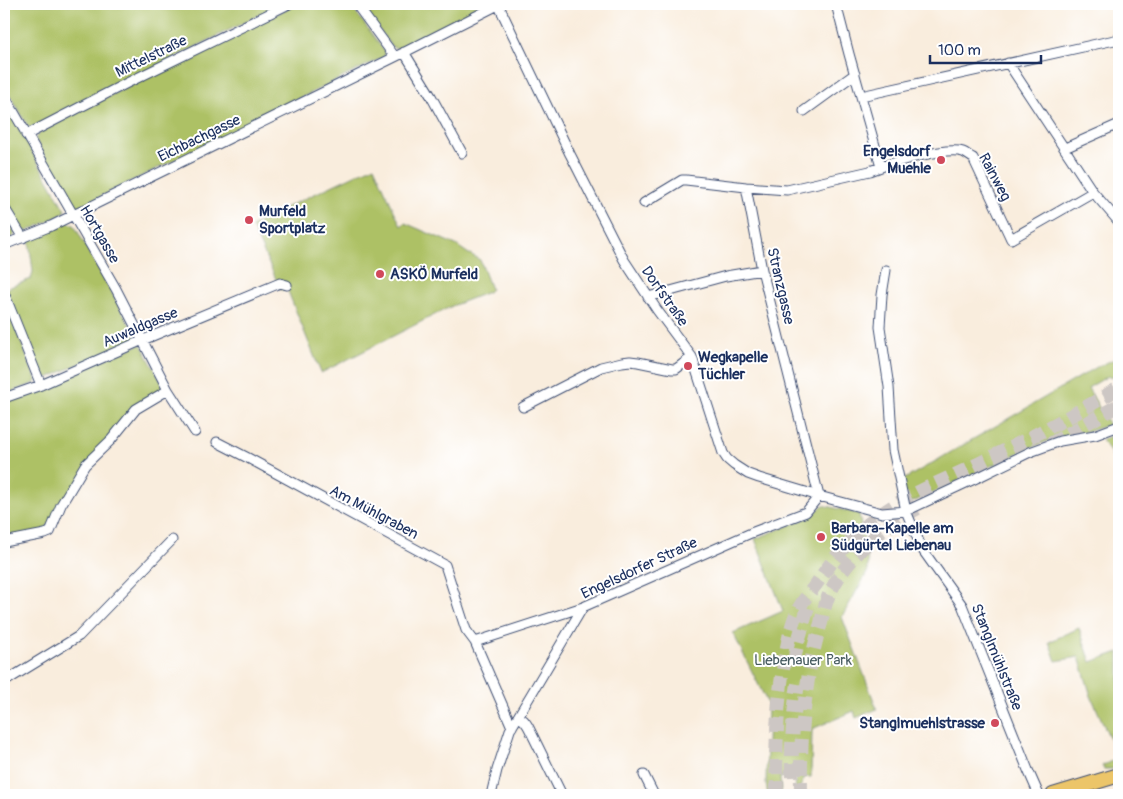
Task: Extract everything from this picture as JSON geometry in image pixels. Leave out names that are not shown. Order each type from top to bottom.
[{"type":"main road","points":[[1053,795],[1119,775]]},
{"type":"street","name":"Mittelstraße","points":[[26,135],[127,83],[289,4]]},
{"type":"street","points":[[356,4],[395,57]]},
{"type":"street","name":"Eichbachgasse","points":[[4,245],[73,216],[498,4]]},
{"type":"street","name":"Dorfstraße","points":[[498,4],[570,154],[624,260],[670,329],[692,356],[723,453],[730,463],[748,474],[819,496],[882,513],[906,511]]},
{"type":"street","points":[[836,4],[881,167]]},
{"type":"street","points":[[861,96],[1119,39]]},
{"type":"street","points":[[404,52],[431,96],[462,153]]},
{"type":"street","points":[[1008,63],[1093,192],[1119,222]]},
{"type":"street","points":[[804,111],[854,74]]},
{"type":"street","name":"Hortgasse","points":[[4,95],[116,289],[168,390]]},
{"type":"street","points":[[1065,148],[1119,124]]},
{"type":"street","name":"Rainweg","points":[[746,186],[787,190],[870,171],[945,150],[960,151],[973,159],[1010,239],[1093,192]]},
{"type":"street","points":[[644,203],[682,180],[746,186]]},
{"type":"street","name":"Stranzgasse","points":[[746,186],[762,270],[819,496]]},
{"type":"street","points":[[4,207],[23,238]]},
{"type":"street","points":[[648,297],[726,276],[762,270]]},
{"type":"street","name":"Stanglmühlstraße","points":[[886,270],[880,327],[889,387],[893,450],[906,511],[922,549],[962,605],[1028,770],[1040,795]]},
{"type":"street","name":"Auwaldgasse","points":[[4,398],[41,385],[280,283],[287,285]]},
{"type":"street","points":[[4,293],[41,385]]},
{"type":"street","points":[[523,407],[601,367],[630,361],[676,369],[692,356]]},
{"type":"street","points":[[4,542],[50,532],[61,506],[85,465],[110,440],[136,409],[168,390],[195,432]]},
{"type":"street","points":[[906,511],[1030,452],[1060,441],[1095,435],[1119,426]]},
{"type":"street","name":"Am Mühlgraben","points":[[217,442],[445,565],[466,630],[475,642],[512,727]]},
{"type":"street","name":"Engelsdorfer Straße","points":[[491,795],[497,770],[512,727],[583,607],[751,533],[806,512],[819,496]]},
{"type":"street","points":[[4,682],[79,636],[172,540]]},
{"type":"street","points":[[475,642],[583,607]]},
{"type":"street","points":[[518,718],[524,720],[529,728],[562,795]]},
{"type":"street","points":[[644,775],[654,795]]},
{"type":"green space","points":[[4,4],[281,4],[30,130],[4,85]]},
{"type":"green space","points":[[297,4],[350,4],[385,52],[384,57],[77,208],[73,206],[35,139],[39,133],[97,102]]},
{"type":"green space","points":[[360,4],[486,4],[398,49],[392,47]]},
{"type":"green space","points":[[4,102],[65,210],[63,214],[28,231],[22,231],[4,199]]},
{"type":"green space","name":"ASKÖ Murfeld","points":[[374,166],[401,226],[405,223],[456,245],[480,260],[491,289],[488,292],[452,306],[321,373],[287,289],[281,290],[252,227],[272,214]]},
{"type":"green space","points":[[4,215],[15,233],[13,237],[4,240]]},
{"type":"green space","points":[[68,222],[74,225],[136,336],[134,340],[43,380],[5,289],[31,279],[33,271],[29,241]]},
{"type":"green space","points":[[4,301],[36,379],[35,383],[4,395]]},
{"type":"green space","points":[[141,344],[163,385],[161,389],[112,434],[44,531],[4,539],[4,401]]},
{"type":"green space","points":[[1119,357],[1119,372],[1088,388],[1109,425],[1038,444],[913,502],[904,502],[903,480],[1097,367]]},
{"type":"green space","points":[[1119,433],[1119,469],[1117,469],[1111,453],[1101,440]]},
{"type":"green space","name":"Liebenauer Park","points":[[823,505],[859,514],[868,571],[842,617],[877,709],[856,718],[854,711],[812,729],[811,777],[805,777],[796,795],[795,777],[780,777],[781,795],[768,795],[766,783],[768,704],[733,633],[783,611],[755,539],[807,518]]},
{"type":"green space","points":[[1079,628],[1091,662],[1119,652],[1119,767],[1112,769],[1104,769],[1102,766],[1115,759],[1114,748],[1091,696],[1079,657],[1056,661],[1049,642]]},
{"type":"tunnel","points":[[777,795],[776,759],[779,705],[783,669],[791,629],[801,605],[842,550],[856,535],[885,511],[927,488],[1020,443],[1119,388]]},
{"type":"tunnel","points":[[1050,444],[1119,405]]},
{"type":"tunnel","points":[[801,795],[801,751],[804,708],[815,644],[828,597],[844,569],[866,545],[891,524],[918,508]]},
{"type":"tunnel","points":[[794,662],[808,607]]},
{"type":"tunnel","points":[[792,777],[793,730],[798,684]]},
{"type":"place","name":"Engelsdorf Muehle","points":[[941,160]]},
{"type":"place","name":"Murfeld Sportplatz","points":[[249,220]]},
{"type":"place","name":"ASKÖ Murfeld","points":[[380,274]]},
{"type":"place","name":"Wegkapelle Tüchler","points":[[688,366]]},
{"type":"place","name":"Barbara-Kapelle am Südgürtel Liebenau","points":[[821,537]]},
{"type":"place","name":"Stanglmuehlstrasse","points":[[995,723]]}]
